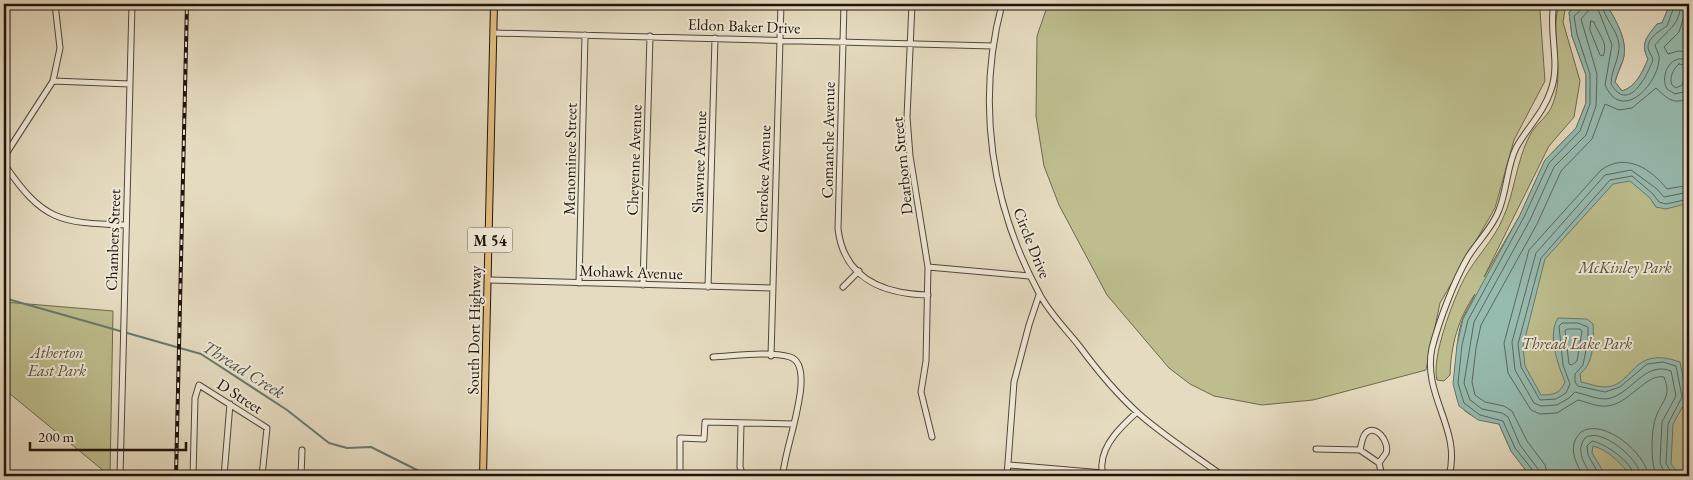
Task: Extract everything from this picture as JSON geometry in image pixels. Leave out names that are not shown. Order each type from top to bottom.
[{"type":"main road","name":"South Dort Highway","points":[[483,476],[494,4]]},
{"type":"street","points":[[4,157],[53,81],[60,48],[55,4]]},
{"type":"street","name":"Chambers Street","points":[[120,476],[132,4]]},
{"type":"street","name":"Cherokee Avenue","points":[[771,356],[781,4]]},
{"type":"street","name":"Comanche Avenue","points":[[844,4],[838,229],[840,242],[846,256],[871,282],[892,292],[928,295]]},
{"type":"street","name":"Dearborn Street","points":[[912,4],[907,117],[928,267],[926,361],[921,392],[932,437]]},
{"type":"street","name":"Circle Drive","points":[[1002,4],[993,46],[988,107],[992,156],[1006,212],[1029,276],[1039,295],[1092,363],[1137,412],[1223,476]]},
{"type":"street","points":[[1449,476],[1453,458],[1450,434],[1430,374],[1433,348],[1464,264],[1499,210],[1515,151],[1552,90],[1555,65],[1551,26],[1554,4]]},
{"type":"street","name":"Eldon Baker Drive","points":[[494,33],[993,46]]},
{"type":"street","name":"Menominee Street","points":[[579,283],[586,35]]},
{"type":"street","name":"Cheyenne Avenue","points":[[643,285],[650,36]]},
{"type":"street","name":"Shawnee Avenue","points":[[708,287],[714,38]]},
{"type":"street","points":[[53,81],[130,84]]},
{"type":"street","points":[[4,164],[24,193],[61,219],[83,224],[126,225]]},
{"type":"street","points":[[928,267],[1029,276]]},
{"type":"street","points":[[843,287],[859,271]]},
{"type":"street","name":"Mohawk Avenue","points":[[489,280],[773,288]]},
{"type":"street","points":[[1007,476],[1014,382],[1028,325],[1039,295]]},
{"type":"street","points":[[713,357],[790,357],[801,368],[800,401],[786,448],[783,476]]},
{"type":"street","name":"D Street","points":[[193,476],[195,398],[199,385],[267,428],[262,475]]},
{"type":"street","points":[[224,476],[230,404]]},
{"type":"street","points":[[1009,465],[1103,475],[1102,463],[1108,445],[1121,426],[1137,412]]},
{"type":"street","points":[[680,476],[680,438],[704,439],[705,422],[794,424]]},
{"type":"street","points":[[740,423],[740,467],[743,476]]},
{"type":"street","points":[[1360,450],[1365,434],[1376,432],[1385,440],[1386,445],[1386,453],[1379,463]]},
{"type":"street","points":[[1316,449],[1360,450],[1379,463],[1382,476]]},
{"type":"street","points":[[301,476],[302,450]]},
{"type":"street","points":[[193,476],[310,476]]},
{"type":"green space","points":[[1048,4],[1545,4],[1540,11],[1545,81],[1514,140],[1495,208],[1440,303],[1426,370],[1313,400],[1262,405],[1214,396],[1190,384],[1169,368],[1107,295],[1059,205],[1044,166],[1036,116],[1037,36]]},
{"type":"green space","name":"Thread Lake Park","points":[[1559,4],[1574,4],[1565,10],[1563,22],[1580,81],[1574,117],[1549,146],[1484,277],[1520,215],[1545,160],[1576,128],[1586,103],[1586,75],[1572,36],[1569,12],[1580,4],[1606,4],[1623,38],[1623,60],[1615,82],[1622,91],[1631,86],[1641,73],[1648,59],[1645,49],[1646,40],[1657,24],[1662,23],[1670,4],[1689,4],[1689,476],[1530,476],[1511,451],[1499,424],[1484,421],[1465,411],[1456,396],[1455,374],[1459,333],[1463,318],[1475,294],[1464,313],[1456,333],[1450,375],[1444,381],[1437,380],[1437,358],[1440,344],[1454,301],[1468,271],[1499,226],[1507,208],[1525,145],[1532,131],[1549,112],[1556,95],[1558,69],[1556,17]]},
{"type":"green space","name":"Atherton East Park","points":[[4,302],[113,311],[110,476],[4,389]]},
{"type":"water","name":"Thread Lake Park","points":[[1580,4],[1606,4],[1617,23],[1623,38],[1624,53],[1615,82],[1622,91],[1631,86],[1641,73],[1648,59],[1645,49],[1646,40],[1657,24],[1662,23],[1670,4],[1689,4],[1689,203],[1666,209],[1656,207],[1650,198],[1630,181],[1613,184],[1545,259],[1523,346],[1525,366],[1541,395],[1556,393],[1561,389],[1565,382],[1557,359],[1553,333],[1558,318],[1587,319],[1593,324],[1591,358],[1580,374],[1581,382],[1601,387],[1614,385],[1622,381],[1642,362],[1651,358],[1664,358],[1680,362],[1687,399],[1673,424],[1671,464],[1680,476],[1631,476],[1609,454],[1593,446],[1592,453],[1606,476],[1530,476],[1511,451],[1499,424],[1478,420],[1459,406],[1453,384],[1457,345],[1463,319],[1520,215],[1545,160],[1576,128],[1586,103],[1586,75],[1572,36],[1569,12]]},
{"type":"waterway","name":"Thread Creek","points":[[4,298],[201,354],[287,410],[329,443],[347,448],[371,447],[429,476]]},
{"type":"railway","points":[[176,476],[187,4]]},
{"type":"park label","name":"McKinley Park","points":[[1625,267]]}]
